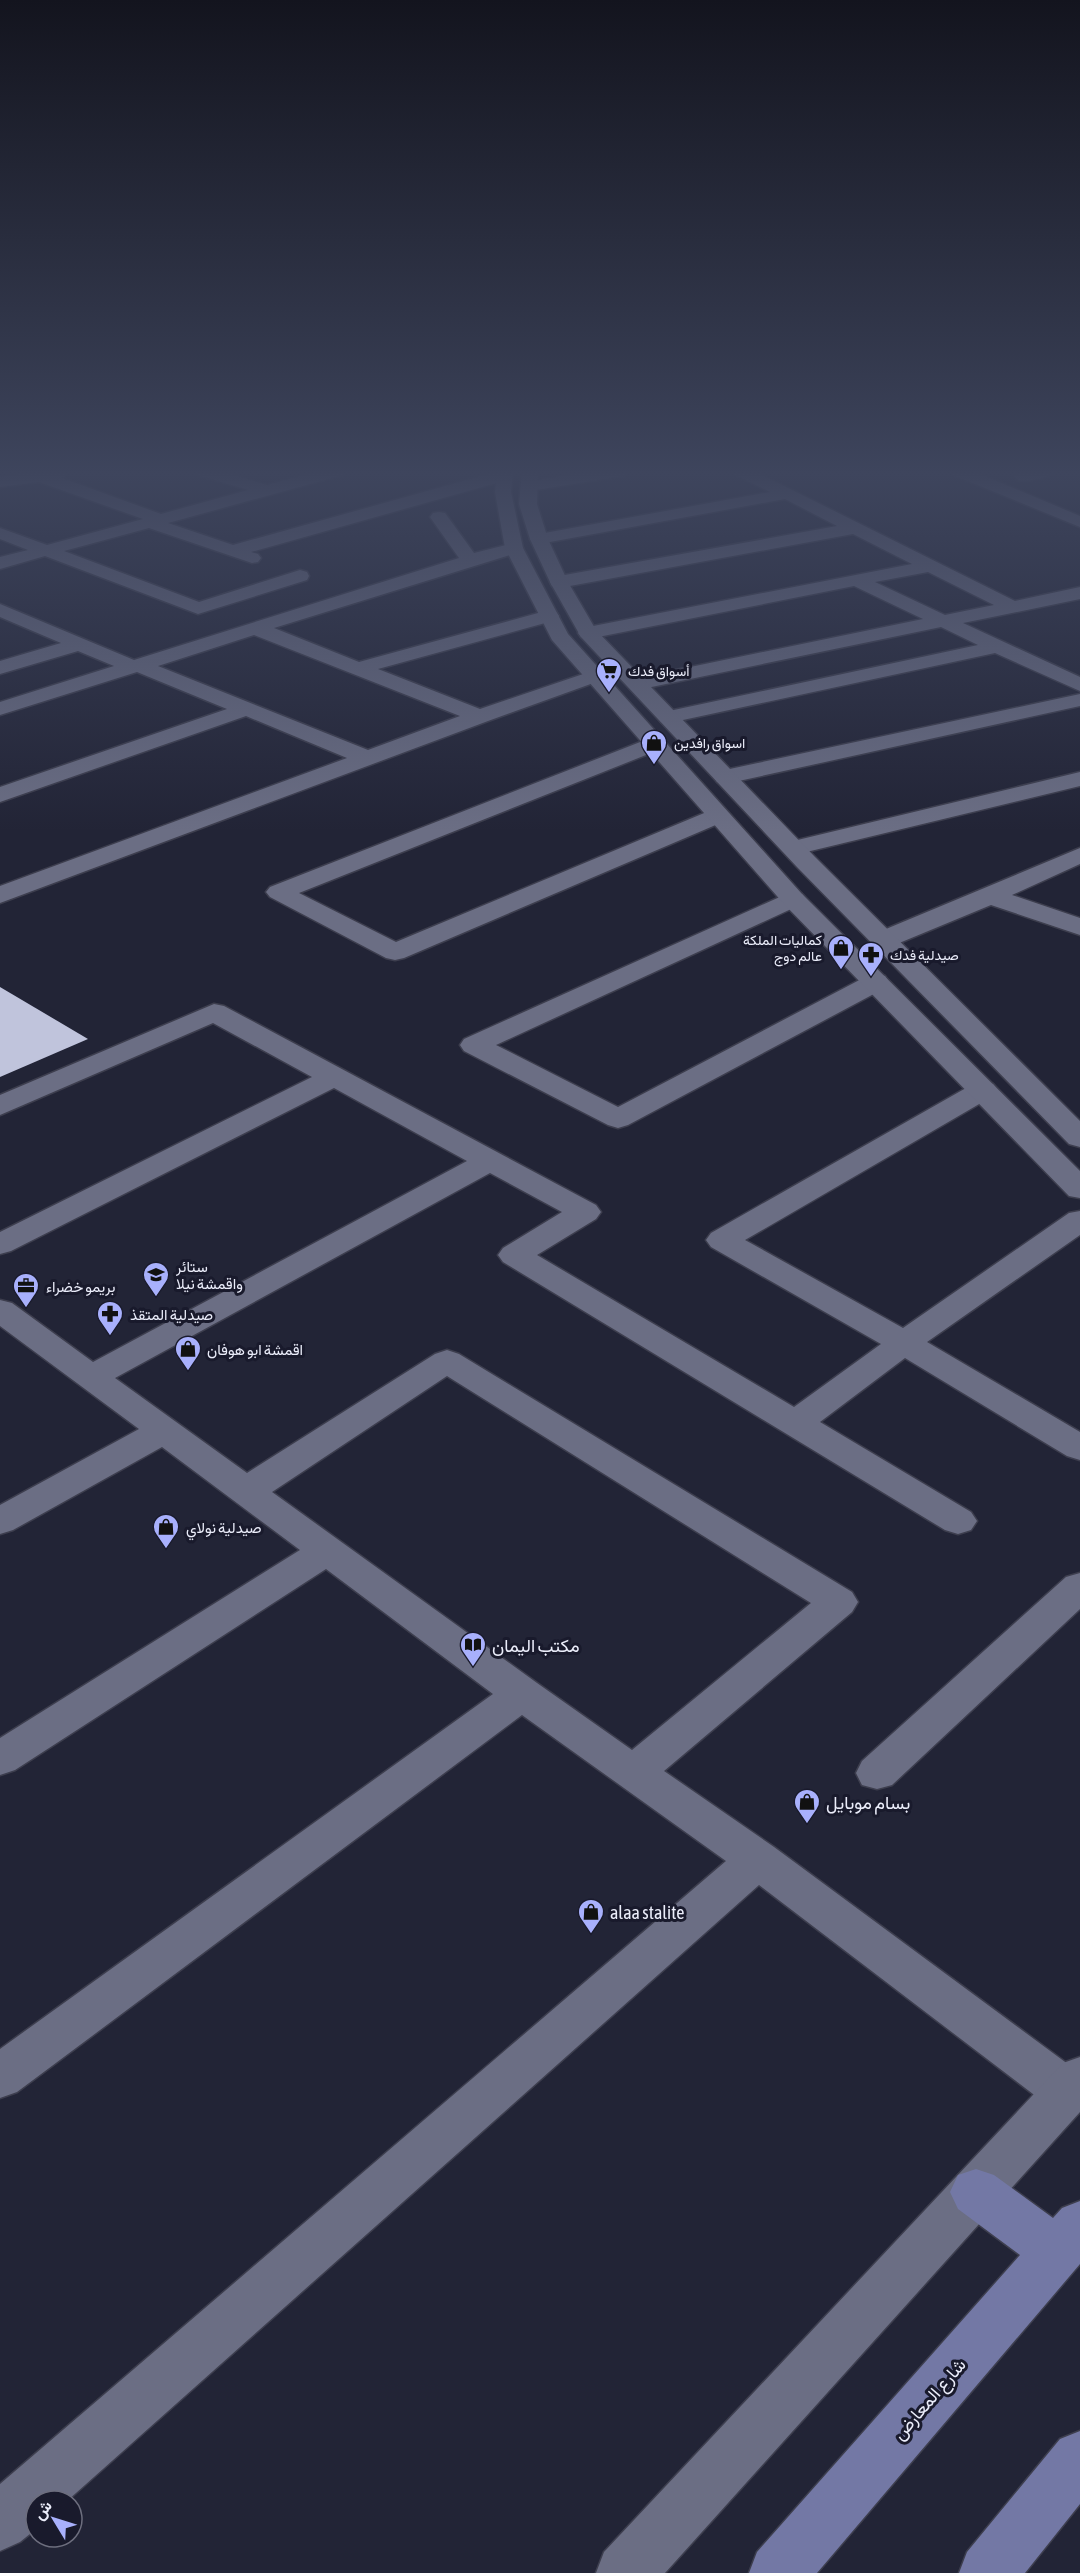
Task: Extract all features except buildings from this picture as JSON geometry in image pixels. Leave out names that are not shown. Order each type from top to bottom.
[{"type":"main road","points":[[976,2192],[1068,2238]]},
{"type":"main road","name":"شارع المعارض","points":[[778,2573],[1068,2238]]},
{"type":"main road","points":[[988,2573],[1080,2459]]},
{"type":"street","points":[[152,591],[198,608],[252,591]]},
{"type":"street","points":[[0,709],[372,591]]},
{"type":"street","points":[[535,591],[559,636],[592,677],[717,816],[794,899],[1080,1189]]},
{"type":"street","points":[[564,591],[588,633],[883,940],[1078,1134]]},
{"type":"street","points":[[588,633],[799,591]]},
{"type":"street","points":[[878,591],[1080,685]]},
{"type":"street","points":[[980,591],[1011,606]]},
{"type":"street","points":[[637,684],[1011,606],[1079,594]]},
{"type":"street","points":[[0,610],[367,758]]},
{"type":"street","points":[[359,668],[549,616]]},
{"type":"street","points":[[255,628],[480,716]]},
{"type":"street","points":[[0,668],[80,644]]},
{"type":"street","points":[[669,717],[996,647]]},
{"type":"street","points":[[0,895],[480,716],[592,677]]},
{"type":"street","points":[[725,777],[1080,700]]},
{"type":"street","points":[[4,790],[247,709]]},
{"type":"street","points":[[653,744],[279,892],[395,952],[717,816]]},
{"type":"street","points":[[767,868],[800,855],[1080,778]]},
{"type":"street","points":[[883,940],[990,896],[1080,855]]},
{"type":"street","points":[[990,896],[1080,927]]},
{"type":"street","points":[[794,899],[474,1045],[618,1119],[876,982]]},
{"type":"street","points":[[0,1106],[214,1012],[585,1212],[514,1255],[958,1521]]},
{"type":"street","points":[[0,1244],[333,1077]]},
{"type":"street","points":[[983,1090],[722,1240],[904,1343],[1080,1448]]},
{"type":"street","points":[[91,1377],[490,1161]]},
{"type":"street","points":[[796,1423],[904,1343],[1080,1220]]},
{"type":"street","points":[[1,1311],[248,1490],[522,1694],[1074,2085],[625,2573]]},
{"type":"street","points":[[248,1490],[447,1361],[838,1602],[634,1772]]},
{"type":"street","points":[[0,1521],[165,1430]]},
{"type":"street","points":[[0,1759],[328,1550]]},
{"type":"street","points":[[878,1773],[1080,1587]]},
{"type":"street","points":[[0,2077],[522,1694]]},
{"type":"street","points":[[0,2522],[758,1860]]},
{"type":"place","name":"أسواق فدك","points":[[609,694]]},
{"type":"place","name":"اسواق رافدين","points":[[654,766]]},
{"type":"place","name":"كماليات الملكة عالم دوج","points":[[841,971]]},
{"type":"place","name":"صيدلية فدك","points":[[871,978]]},
{"type":"place","name":"ستائر واقمشة نيلا","points":[[156,1298]]},
{"type":"place","name":"بريمو خضراء","points":[[26,1309]]},
{"type":"place","name":"صيدلية المتقذ","points":[[110,1337]]},
{"type":"place","name":"اقمشة ابو هوفان","points":[[188,1372]]},
{"type":"place","name":"صيدلية نولاي","points":[[166,1550]]},
{"type":"place","name":"مكتب اليمان","points":[[473,1668]]},
{"type":"place","name":"بسام موبايل","points":[[807,1825]]},
{"type":"place","name":"alaa stalite","points":[[591,1935]]}]
